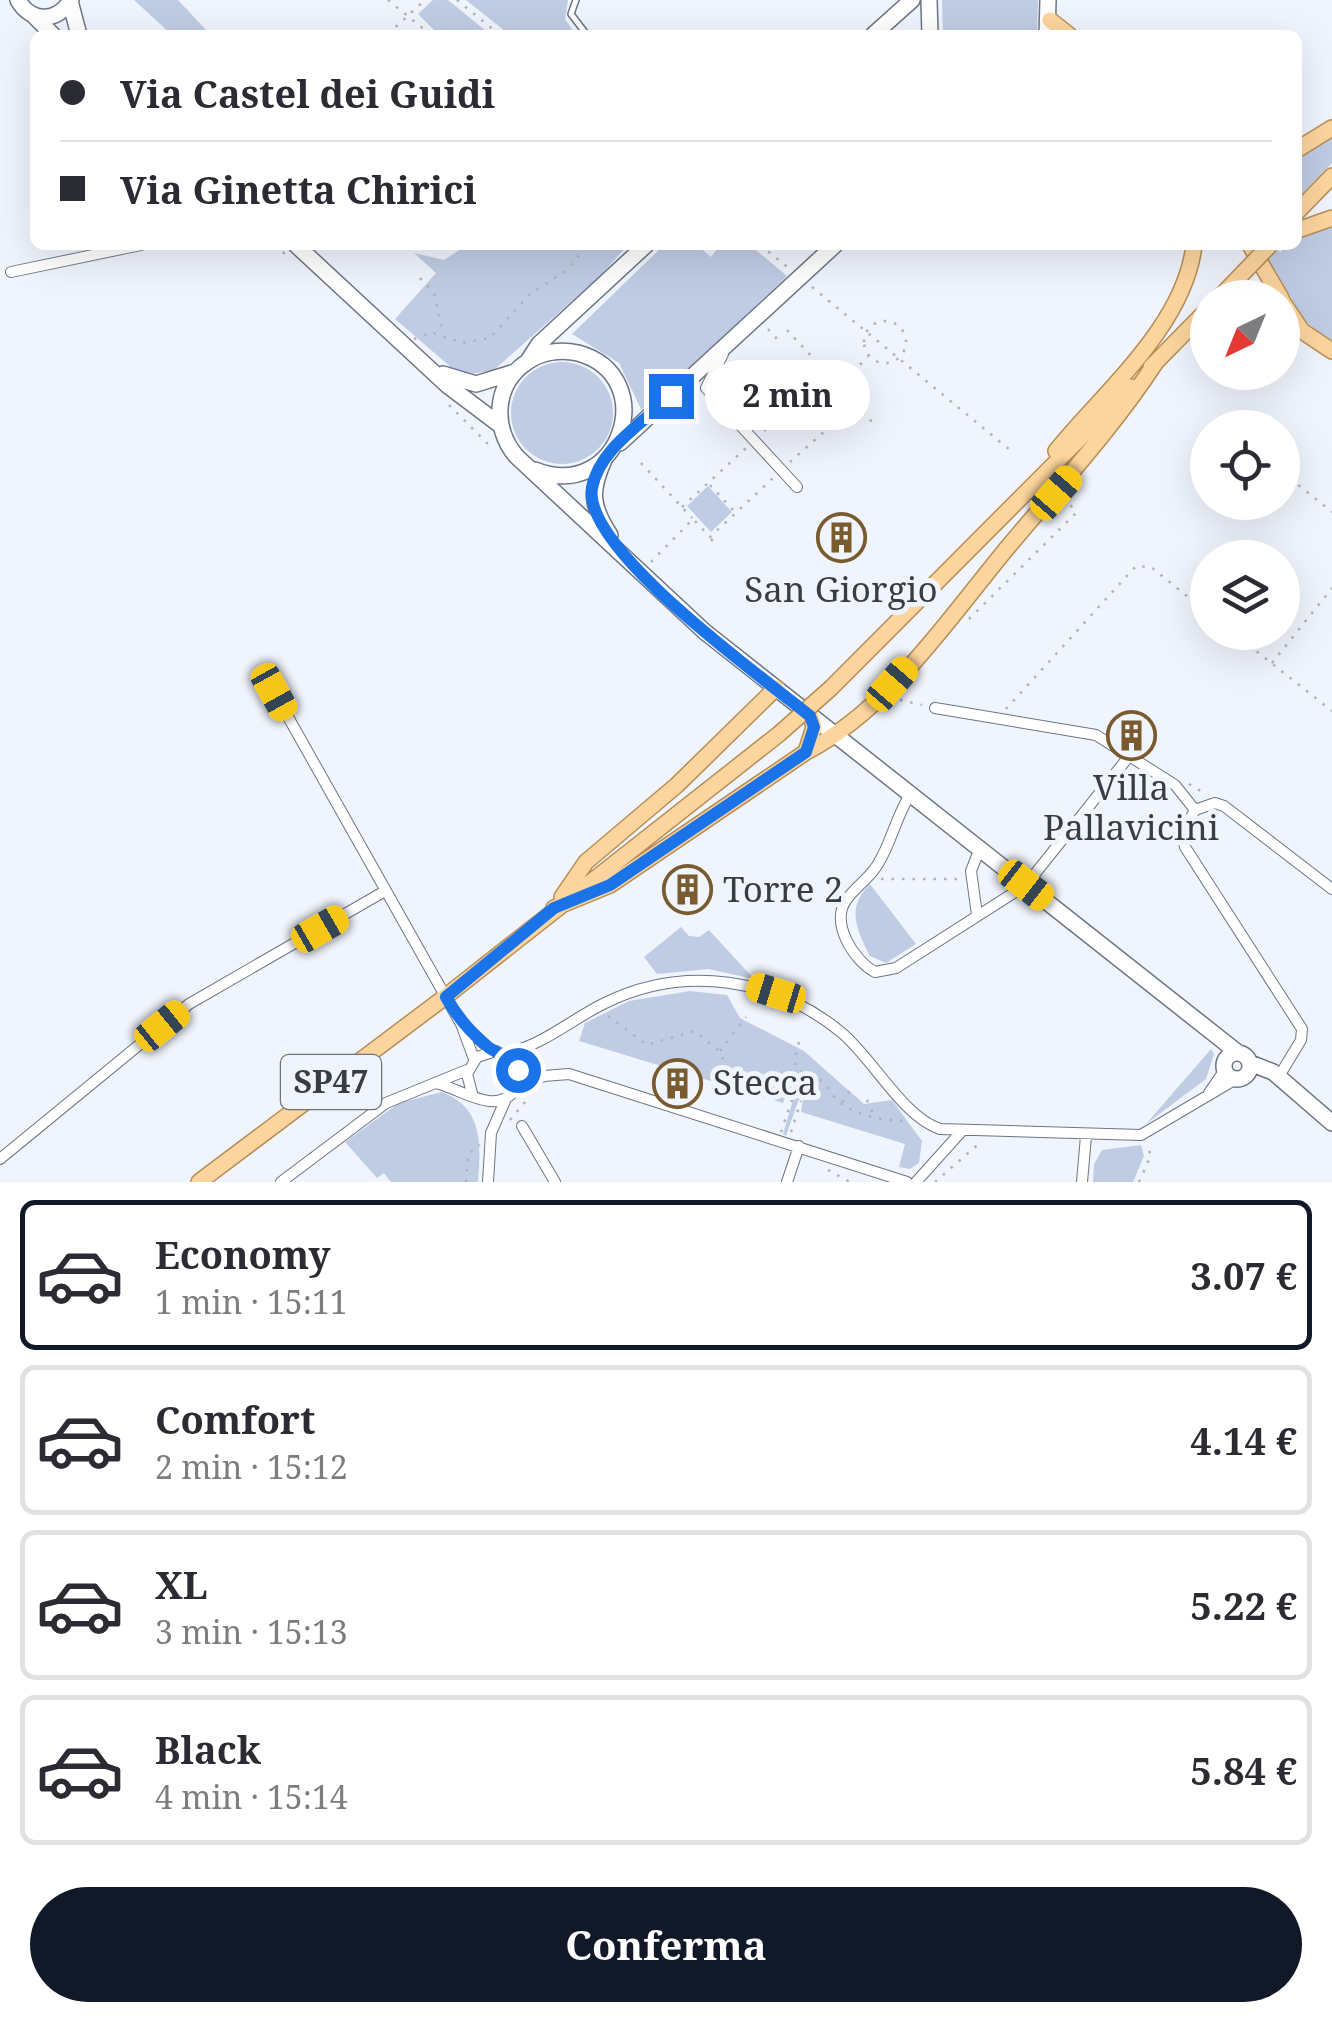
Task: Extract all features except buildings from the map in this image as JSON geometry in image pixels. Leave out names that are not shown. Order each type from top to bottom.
[{"type":"main road","points":[[879,30],[912,0]]},
{"type":"main road","points":[[929,0],[930,30]]},
{"type":"main road","points":[[1048,0],[1048,28]]},
{"type":"main road","points":[[34,16],[55,16],[70,1]]},
{"type":"main road","points":[[70,1],[78,30]]},
{"type":"main road","points":[[17,2],[47,30]]},
{"type":"main road","points":[[1302,147],[1332,128]]},
{"type":"main road","points":[[1302,207],[1332,176]]},
{"type":"main road","points":[[1302,216],[1332,186]]},
{"type":"main road","points":[[1302,229],[1332,218]]},
{"type":"main road","points":[[291,250],[448,377],[468,384],[488,382],[515,372],[548,352],[569,352],[604,368],[619,388],[624,408],[622,430],[594,483],[592,501],[623,555]]},
{"type":"main road","points":[[535,470],[568,476],[608,454],[830,250]]},
{"type":"main road","points":[[1029,492],[1054,454],[1167,314],[1186,280],[1193,250]]},
{"type":"main road","points":[[1253,250],[1271,280]]},
{"type":"main road","points":[[1236,280],[1265,250]]},
{"type":"main road","points":[[528,361],[539,344],[634,251]]},
{"type":"main road","name":"SP47","points":[[199,1182],[446,997],[779,734],[831,688],[1190,327]]},
{"type":"main road","points":[[1300,329],[1332,352]]},
{"type":"main road","points":[[422,359],[454,392],[500,425]]},
{"type":"main road","points":[[554,908],[610,885],[806,752],[836,736],[892,684],[1100,444],[1156,362]]},
{"type":"main road","points":[[515,372],[502,397],[500,425],[512,452],[689,618],[1220,1039],[1249,1069],[1332,1123]]},
{"type":"main road","points":[[554,908],[586,862],[677,785],[776,688]]},
{"type":"main road","points":[[806,752],[814,727],[810,716]]},
{"type":"street","points":[[11,272],[110,250]]},
{"type":"street","points":[[706,388],[726,346]]},
{"type":"street","points":[[671,396],[706,388]]},
{"type":"street","points":[[706,388],[797,487]]},
{"type":"street","points":[[274,692],[461,1024],[474,1059]]},
{"type":"street","points":[[935,708],[1084,730],[1174,784],[1195,810]]},
{"type":"street","points":[[912,793],[870,877],[847,898],[841,916],[855,954],[876,972],[896,968],[1026,885],[1130,755]]},
{"type":"street","points":[[281,1182],[376,1108],[405,1093],[439,1084],[468,1070],[474,1059],[538,1044],[595,1008],[640,989],[689,980],[736,983],[776,993],[844,1035],[921,1120],[934,1128],[990,1133],[1141,1135],[1249,1069],[1290,1054],[1302,1035],[1297,1020],[1183,843],[1182,832],[1195,810],[1215,803],[1224,806],[1332,889]]},
{"type":"street","points":[[976,916],[972,879],[980,848]]},
{"type":"street","points":[[0,1159],[189,1004],[385,891]]},
{"type":"street","points":[[461,1024],[516,1067],[516,1089]]},
{"type":"street","points":[[468,1070],[491,1139]]},
{"type":"street","points":[[488,1182],[491,1139],[506,1100],[516,1089],[544,1076],[569,1074],[907,1182]]},
{"type":"street","points":[[439,1084],[477,1097],[506,1100]]},
{"type":"street","points":[[522,1126],[554,1182]]},
{"type":"street","points":[[916,1182],[961,1132]]},
{"type":"street","points":[[1082,1182],[1086,1136]]},
{"type":"street","points":[[787,1182],[789,1143]]},
{"type":"lane","points":[[576,0],[571,14],[583,30]]},
{"type":"path","points":[[388,0],[426,30]]},
{"type":"path","points":[[392,30],[425,0]]},
{"type":"path","points":[[457,0],[494,30]]},
{"type":"path","points":[[413,340],[428,332],[469,344],[490,338],[529,295],[568,270],[583,250]]},
{"type":"path","points":[[766,250],[1010,450]]},
{"type":"path","points":[[420,278],[434,293],[437,320],[444,334]]},
{"type":"path","points":[[881,322],[896,323],[905,340],[897,357],[880,363],[869,356],[863,341],[867,332],[881,322]]},
{"type":"path","points":[[762,324],[777,339]]},
{"type":"path","points":[[787,330],[874,424]]},
{"type":"path","points":[[838,385],[869,356]]},
{"type":"path","points":[[759,435],[827,374]]},
{"type":"path","points":[[438,395],[498,454]]},
{"type":"path","points":[[800,398],[828,428]]},
{"type":"path","points":[[710,538],[854,403]]},
{"type":"path","points":[[682,507],[748,446]]},
{"type":"path","points":[[642,463],[717,545]]},
{"type":"path","points":[[708,483],[736,513]]},
{"type":"path","points":[[1300,486],[1332,512]]},
{"type":"path","points":[[967,621],[1076,512],[1069,503]]},
{"type":"path","points":[[650,564],[694,520]]},
{"type":"path","points":[[1002,718],[1012,698],[1136,566],[1151,567],[1190,598]]},
{"type":"path","points":[[1271,664],[1332,588]]},
{"type":"path","points":[[1254,650],[1332,711]]},
{"type":"path","points":[[897,692],[898,700],[935,708]]},
{"type":"path","points":[[870,877],[890,882],[972,879]]},
{"type":"path","points":[[595,1008],[623,1023],[644,1045],[667,1041],[690,1029],[719,1052],[733,1076],[802,1098]]},
{"type":"path","points":[[719,1052],[746,1017]]},
{"type":"path","points":[[789,1143],[802,1098],[807,1094],[808,1078],[794,1060],[799,1042]]},
{"type":"path","points":[[808,1078],[820,1080],[841,1103],[874,1118],[921,1120]]},
{"type":"path","points":[[841,1103],[852,1088]]},
{"type":"path","points":[[505,1127],[535,1091]]},
{"type":"path","points":[[789,1143],[793,1095]]},
{"type":"path","points":[[867,1100],[874,1118]]},
{"type":"path","points":[[935,1182],[990,1133]]},
{"type":"path","points":[[1138,1182],[1151,1155],[1141,1135]]},
{"type":"path","points":[[466,1182],[468,1154],[491,1139]]},
{"type":"path","points":[[829,1169],[827,1173],[850,1182]]},
{"type":"shaded area","points":[[134,0],[178,0],[206,30],[167,30]]},
{"type":"shaded area","points":[[433,0],[448,0],[485,30],[434,30],[418,14]]},
{"type":"shaded area","points":[[466,0],[568,0],[565,19],[573,30],[504,30]]},
{"type":"shaded area","points":[[942,0],[1038,0],[1037,30],[943,30]]},
{"type":"shaded area","points":[[1332,134],[1332,163],[1302,194],[1302,152]]},
{"type":"shaded area","points":[[1332,223],[1332,343],[1300,313],[1300,280],[1281,280],[1263,250],[1302,250],[1302,235]]},
{"type":"shaded area","points":[[459,250],[623,250],[599,277],[494,370],[472,374],[453,369],[395,319],[436,273],[414,253],[444,260]]},
{"type":"shaded area","points":[[659,250],[703,250],[711,257],[716,250],[756,250],[787,276],[649,407],[641,409],[619,363],[572,334]]},
{"type":"shaded area","points":[[562,362],[581,366],[598,377],[609,394],[613,413],[609,432],[598,449],[581,460],[562,464],[543,460],[526,449],[515,432],[511,413],[515,394],[526,377],[543,366]]},
{"type":"shaded area","points":[[826,378],[850,404],[828,424],[804,398]]},
{"type":"shaded area","points":[[708,486],[732,512],[711,532],[687,506]]},
{"type":"shaded area","points":[[870,884],[916,944],[886,963],[870,956],[856,918],[858,901]]},
{"type":"shaded area","points":[[681,927],[689,936],[699,937],[709,930],[754,979],[708,969],[657,974],[644,957]]},
{"type":"shaded area","points":[[690,991],[727,995],[740,1018],[804,1051],[864,1104],[892,1100],[922,1141],[919,1163],[910,1169],[899,1167],[905,1144],[801,1112],[803,1100],[799,1099],[786,1136],[783,1134],[794,1097],[786,1096],[783,1103],[579,1041],[585,1023],[629,1001]]},
{"type":"shaded area","points":[[1211,1049],[1214,1054],[1206,1079],[1146,1124]]},
{"type":"shaded area","points":[[442,1092],[465,1107],[472,1117],[479,1141],[478,1182],[391,1182],[384,1173],[377,1178],[345,1142],[399,1103]]},
{"type":"shaded area","points":[[1141,1145],[1144,1156],[1133,1182],[1093,1182],[1094,1164],[1102,1150]]},
{"type":"place","name":"San Giorgio","points":[[841,538]]},
{"type":"place","name":"Villa Pallavicini","points":[[1131,736]]},
{"type":"place","name":"Torre 2","points":[[688,890]]},
{"type":"place","name":"Stecca","points":[[678,1083]]},
{"type":"route","points":[[518,1070],[510,1058],[492,1051],[461,1024],[446,997],[554,908],[602,890],[806,752],[812,738],[810,716],[689,618],[623,555],[596,515],[592,488],[604,460],[671,396]]}]
